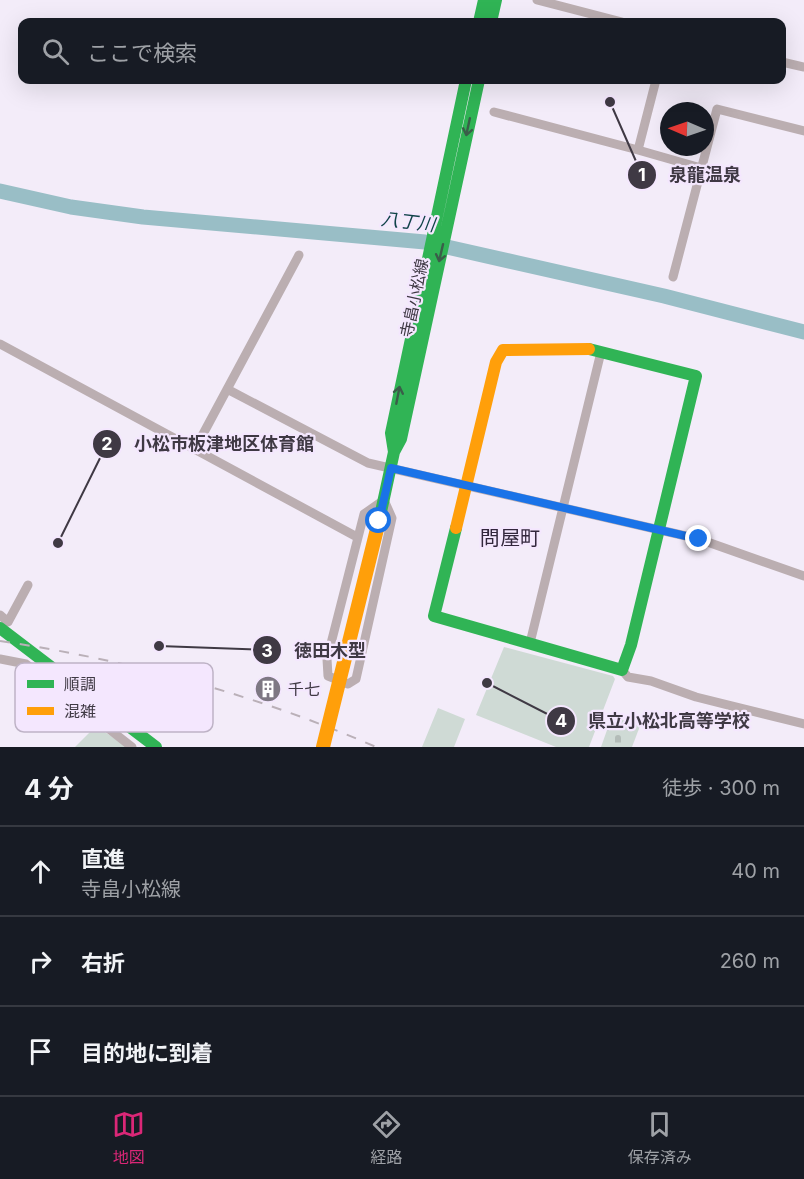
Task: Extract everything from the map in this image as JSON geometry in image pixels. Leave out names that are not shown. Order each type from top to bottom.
[{"type":"main road","points":[[480,18],[484,0]]},
{"type":"main road","points":[[492,18],[496,0]]},
{"type":"main road","name":"寺畠小松線","points":[[452,174],[465,84]]},
{"type":"main road","name":"寺畠小松線","points":[[323,747],[391,468],[394,452],[390,442],[391,433],[417,333],[452,174],[478,84]]},
{"type":"main road","points":[[589,349],[696,376],[632,645],[622,670],[615,666],[434,616],[465,485],[496,362],[503,350],[589,349]]},
{"type":"main road","points":[[0,628],[46,663]]},
{"type":"main road","points":[[136,732],[156,747]]},
{"type":"street","points":[[537,0],[607,18]]},
{"type":"street","points":[[786,63],[804,67]]},
{"type":"street","points":[[638,150],[655,84]]},
{"type":"street","points":[[674,277],[717,108],[804,131]]},
{"type":"street","points":[[494,112],[701,168]]},
{"type":"street","points":[[195,448],[299,255]]},
{"type":"street","points":[[0,344],[357,537]]},
{"type":"street","points":[[530,643],[601,352]]},
{"type":"street","points":[[227,389],[368,463],[699,539],[804,576]]},
{"type":"street","points":[[384,500],[392,518],[389,535],[356,679],[348,684],[328,676],[327,659],[357,537],[364,514],[384,500]]},
{"type":"street","points":[[0,615],[8,622],[28,585]]},
{"type":"street","points":[[0,659],[21,663]]},
{"type":"street","points":[[622,670],[628,677],[651,681],[696,697],[804,724]]},
{"type":"street","points":[[113,732],[132,747]]},
{"type":"green space","points":[[504,647],[613,676],[615,679],[589,747],[556,747],[476,715]]},
{"type":"green space","points":[[438,708],[465,719],[454,747],[422,747]]},
{"type":"green space","points":[[612,716],[640,726],[632,747],[601,747]]},
{"type":"green space","points":[[90,732],[105,732],[127,747],[75,747]]},
{"type":"waterway","name":"八丁川","points":[[0,191],[71,207],[143,217],[425,242],[664,296],[804,332]]},
{"type":"railway","points":[[0,641],[118,663]]},
{"type":"railway","points":[[213,688],[285,711],[376,747]]},
{"type":"traffic: fast","points":[[480,18],[484,0]]},
{"type":"traffic: fast","points":[[492,18],[496,0]]},
{"type":"traffic: fast","points":[[394,452],[391,433],[465,84]]},
{"type":"traffic: fast","points":[[379,521],[394,452],[401,439],[478,84]]},
{"type":"traffic: fast","points":[[456,528],[434,616],[622,670],[631,645],[696,376],[589,349]]},
{"type":"traffic: fast","points":[[0,628],[46,663]]},
{"type":"traffic: fast","points":[[136,732],[156,747]]},
{"type":"traffic: slow","points":[[456,528],[496,362],[503,350],[589,349]]},
{"type":"traffic: slow","points":[[323,747],[379,521]]},
{"type":"place","name":"泉龍温泉","points":[[610,102]]},
{"type":"place","name":"小松市板津地区体育館","points":[[58,543]]},
{"type":"place","name":"徳田木型","points":[[159,646]]},
{"type":"place","name":"県立小松北高等学校","points":[[487,683]]},
{"type":"place","name":"千七","points":[[268,689]]},
{"type":"district","name":"問屋町","points":[[510,538]]},
{"type":"route","points":[[379,521],[391,468],[699,539]]}]
